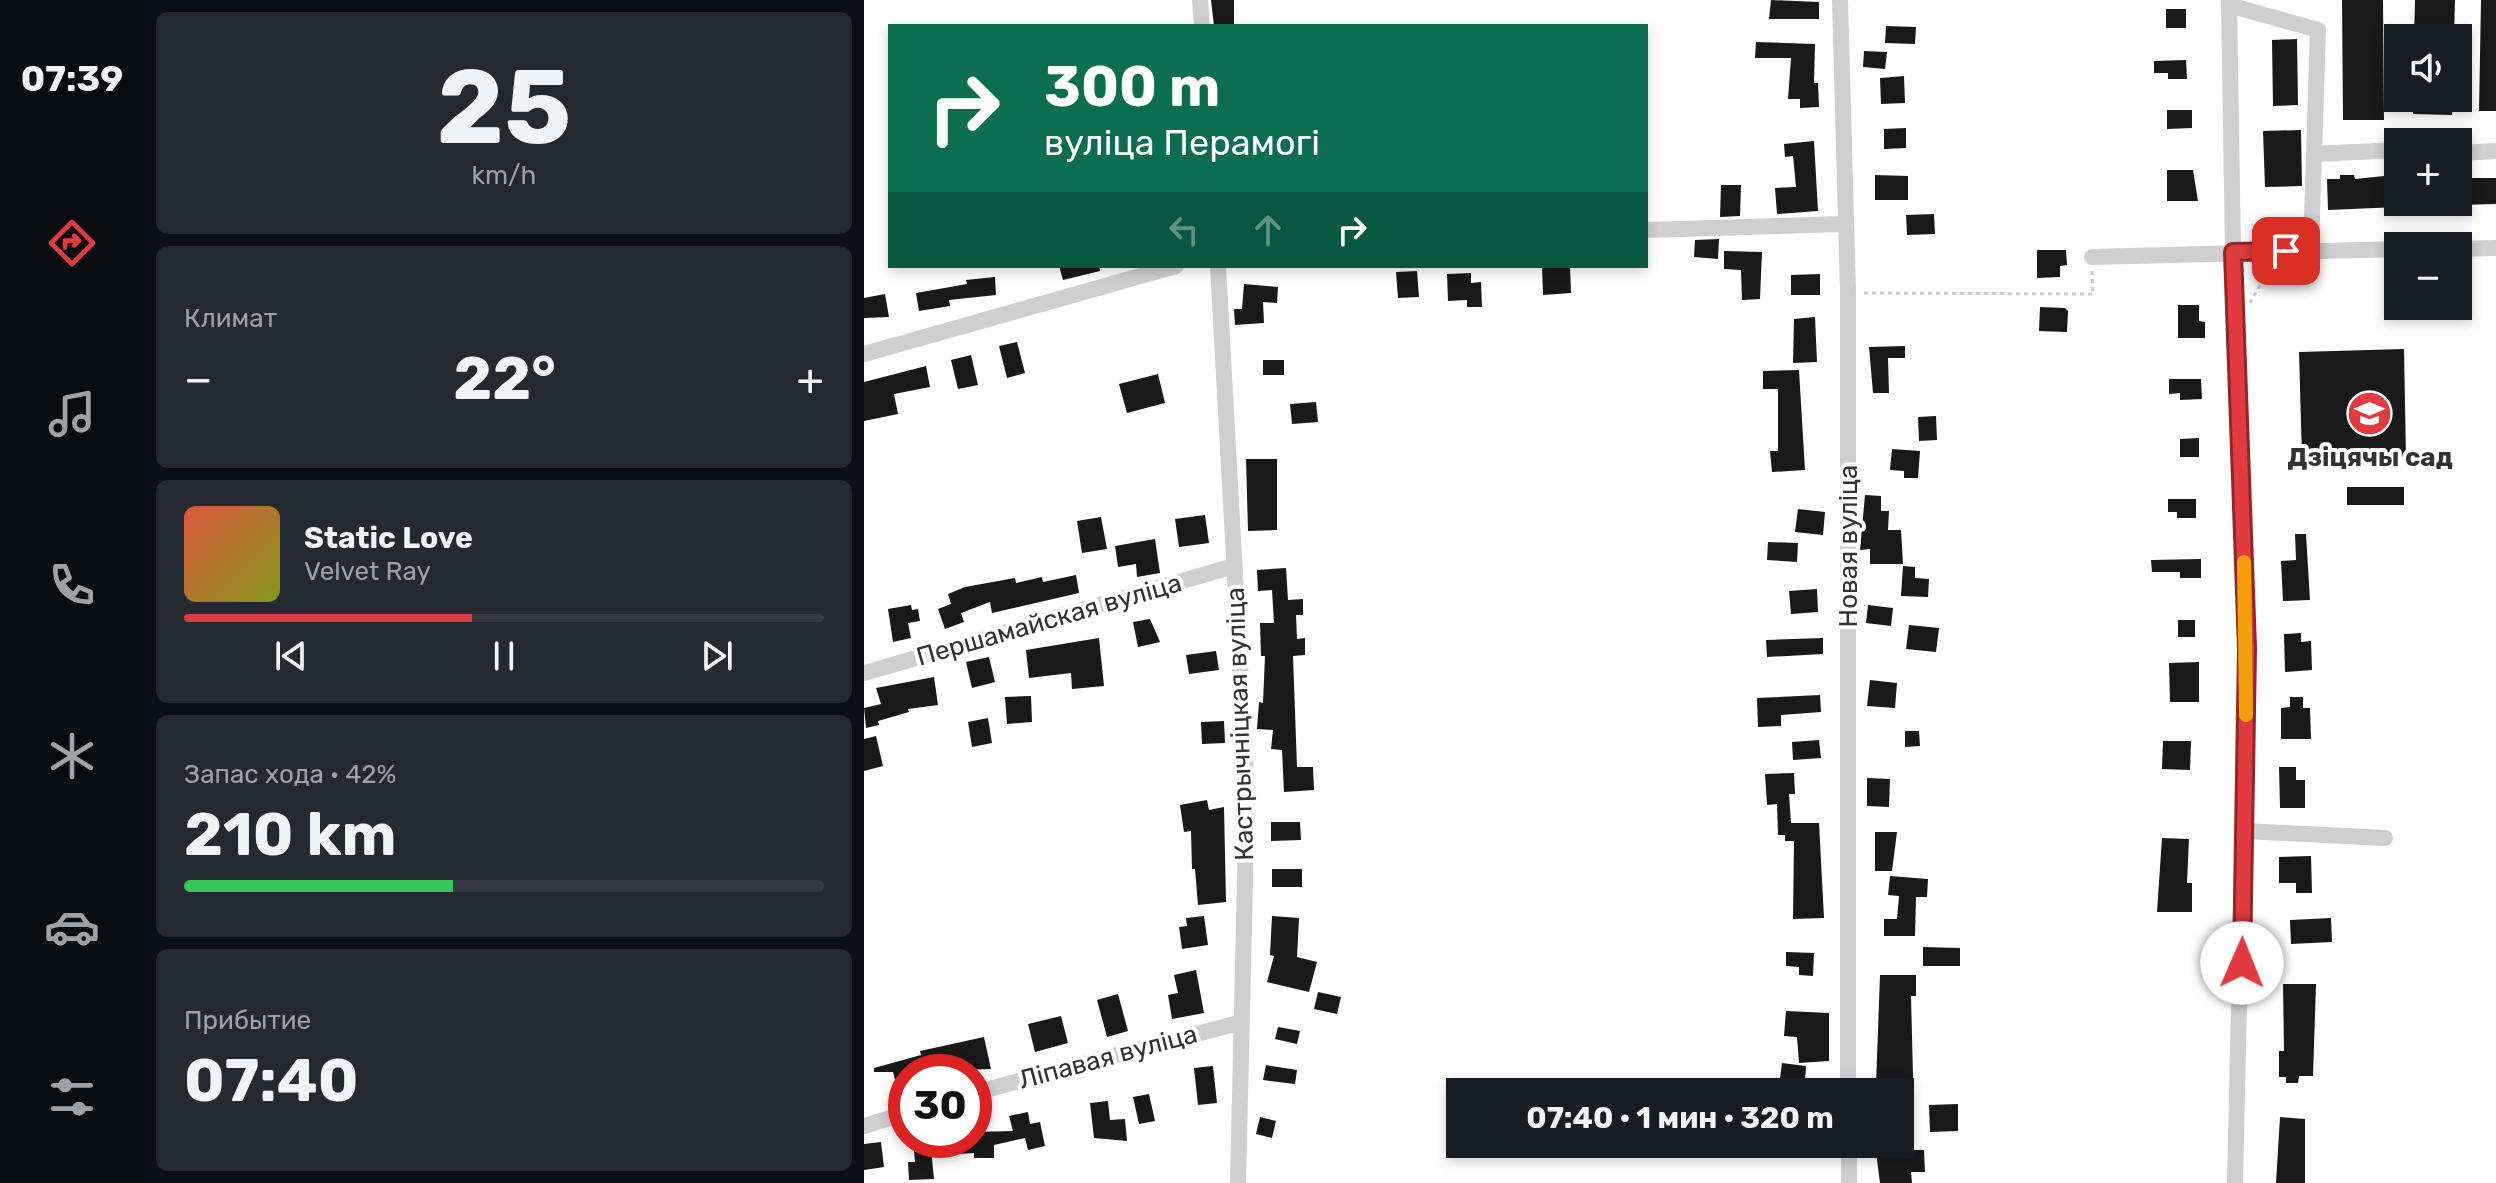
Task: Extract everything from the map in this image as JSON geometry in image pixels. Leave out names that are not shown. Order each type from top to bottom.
[{"type":"street","points":[[1200,0],[1202,24]]},
{"type":"street","name":"Новая вуліца","points":[[1840,0],[1848,293],[1848,1078]]},
{"type":"street","points":[[2235,1183],[2247,648],[2233,252],[2229,3],[2318,30],[2311,249]]},
{"type":"street","points":[[2314,154],[2384,151]]},
{"type":"street","points":[[2472,152],[2496,151]]},
{"type":"street","points":[[1648,230],[1844,224]]},
{"type":"street","points":[[2472,249],[2496,248]]},
{"type":"street","points":[[2092,257],[2384,249]]},
{"type":"street","points":[[864,354],[1169,268]]},
{"type":"street","name":"Кастрычніцкая вуліца","points":[[1218,268],[1247,794],[1238,1183]]},
{"type":"street","name":"Першамайская вуліца","points":[[864,673],[1234,566]]},
{"type":"street","points":[[2244,831],[2385,838]]},
{"type":"street","name":"Ліпавая вуліца","points":[[992,1088],[1242,1022]]},
{"type":"street","points":[[864,1126],[888,1119]]},
{"type":"street","points":[[1849,1158],[1849,1183]]},
{"type":"path","points":[[2248,307],[2266,272],[2286,251]]},
{"type":"path","points":[[1848,293],[2093,294],[2092,257]]},
{"type":"building","points":[[1211,0],[1234,0],[1234,24],[1214,24]]},
{"type":"building","points":[[1771,0],[1819,2],[1819,19],[1769,19]]},
{"type":"building","points":[[2342,0],[2383,0],[2384,120],[2343,120]]},
{"type":"building","points":[[2415,0],[2455,0],[2454,24],[2414,24]]},
{"type":"building","points":[[2481,0],[2496,0],[2496,111],[2479,111]]},
{"type":"building","points":[[2166,9],[2186,9],[2186,28],[2166,28]]},
{"type":"building","points":[[1886,26],[1916,27],[1915,44],[1885,43]]},
{"type":"building","points":[[2297,39],[2298,105],[2273,106],[2272,40]]},
{"type":"building","points":[[1756,42],[1815,44],[1814,83],[1818,83],[1819,107],[1800,108],[1800,99],[1788,99],[1791,58],[1755,58]]},
{"type":"building","points":[[1864,51],[1887,52],[1885,69],[1863,67]]},
{"type":"building","points":[[2186,60],[2187,79],[2168,79],[2168,73],[2154,73],[2154,61]]},
{"type":"building","points":[[1904,76],[1905,103],[1881,104],[1880,78]]},
{"type":"building","points":[[2167,110],[2192,110],[2192,128],[2167,129]]},
{"type":"building","points":[[2413,112],[2452,112],[2452,115]]},
{"type":"building","points":[[1906,128],[1906,148],[1884,149],[1884,129]]},
{"type":"building","points":[[2301,130],[2302,186],[2265,187],[2263,131]]},
{"type":"building","points":[[1814,141],[1818,211],[1777,214],[1775,188],[1796,187],[1793,156],[1785,157],[1784,144]]},
{"type":"building","points":[[2167,170],[2193,170],[2198,201],[2167,201]]},
{"type":"building","points":[[1875,175],[1908,176],[1908,200],[1875,200]]},
{"type":"building","points":[[2340,175],[2354,175],[2355,179],[2384,176],[2384,208],[2328,210],[2327,179],[2340,179]]},
{"type":"building","points":[[2472,178],[2496,178],[2496,204],[2472,205]]},
{"type":"building","points":[[1721,185],[1741,185],[1740,216],[1720,217]]},
{"type":"building","points":[[1934,214],[1935,234],[1907,235],[1906,215]]},
{"type":"building","points":[[1719,239],[1718,259],[1694,257],[1695,240]]},
{"type":"building","points":[[2037,250],[2066,250],[2067,265],[2060,266],[2060,277],[2037,278]]},
{"type":"building","points":[[1724,251],[1762,252],[1760,299],[1742,300],[1741,270],[1724,269]]},
{"type":"building","points":[[1060,268],[1099,268],[1100,271],[1063,280]]},
{"type":"building","points":[[1542,268],[1570,268],[1571,293],[1543,295]]},
{"type":"building","points":[[1417,271],[1419,297],[1398,298],[1396,272]]},
{"type":"building","points":[[1471,273],[1471,283],[1481,282],[1482,307],[1467,307],[1467,300],[1448,301],[1447,274]]},
{"type":"building","points":[[1820,274],[1820,295],[1791,295],[1791,275]]},
{"type":"building","points":[[995,277],[996,295],[949,300],[950,306],[919,311],[916,293],[967,284],[966,280]]},
{"type":"building","points":[[1244,284],[1278,287],[1277,303],[1263,302],[1264,323],[1235,325],[1234,309],[1242,309]]},
{"type":"building","points":[[885,294],[889,317],[864,318],[864,298]]},
{"type":"building","points":[[2178,305],[2199,305],[2199,321],[2205,322],[2205,338],[2178,338]]},
{"type":"building","points":[[2040,307],[2065,308],[2068,311],[2067,332],[2039,331]]},
{"type":"building","points":[[1815,317],[1817,362],[1793,363],[1794,319]]},
{"type":"building","points":[[1017,342],[1025,373],[1007,378],[999,346]]},
{"type":"building","points":[[1905,346],[1905,358],[1888,358],[1889,393],[1873,393],[1869,347]]},
{"type":"building","points":[[2404,349],[2406,457],[2302,458],[2299,352]]},
{"type":"building","points":[[971,355],[978,385],[958,389],[951,360]]},
{"type":"building","points":[[1263,360],[1284,360],[1284,375],[1263,375]]},
{"type":"building","points":[[926,366],[930,387],[894,394],[898,414],[864,421],[864,382]]},
{"type":"building","points":[[1799,370],[1805,470],[1772,472],[1770,451],[1778,451],[1778,389],[1763,389],[1763,371]]},
{"type":"building","points":[[1158,374],[1165,403],[1127,413],[1119,384]]},
{"type":"building","points":[[2169,379],[2201,379],[2202,399],[2180,400],[2180,393],[2169,394]]},
{"type":"building","points":[[1316,402],[1318,422],[1292,424],[1290,404]]},
{"type":"building","points":[[1936,416],[1937,440],[1919,441],[1918,417]]},
{"type":"building","points":[[2199,438],[2199,457],[2180,457],[2180,439]]},
{"type":"building","points":[[1892,449],[1920,451],[1918,478],[1904,478],[1904,471],[1890,470]]},
{"type":"building","points":[[1246,459],[1277,459],[1277,530],[1248,531]]},
{"type":"building","points":[[2347,487],[2404,487],[2404,505],[2347,505]]},
{"type":"building","points":[[1865,495],[1881,496],[1881,511],[1889,511],[1888,530],[1901,530],[1903,564],[1870,564],[1870,549],[1860,550]]},
{"type":"building","points":[[2168,499],[2196,499],[2196,518],[2177,518],[2177,512],[2168,512]]},
{"type":"building","points":[[1798,509],[1825,512],[1823,535],[1795,532]]},
{"type":"building","points":[[1205,515],[1209,543],[1179,547],[1175,519]]},
{"type":"building","points":[[1101,517],[1107,549],[1082,553],[1077,521]]},
{"type":"building","points":[[2295,534],[2306,534],[2310,600],[2283,601],[2281,561],[2296,560]]},
{"type":"building","points":[[1155,539],[1160,573],[1137,577],[1136,564],[1118,567],[1115,546]]},
{"type":"building","points":[[1768,542],[1798,543],[1797,562],[1767,560]]},
{"type":"building","points":[[2201,559],[2201,578],[2180,578],[2180,572],[2152,572],[2151,560]]},
{"type":"building","points":[[1903,566],[1915,567],[1915,578],[1929,579],[1928,597],[1901,596]]},
{"type":"building","points":[[1286,568],[1288,600],[1303,599],[1303,615],[1296,615],[1297,639],[1305,638],[1305,655],[1293,656],[1297,767],[1313,767],[1314,790],[1284,792],[1282,750],[1271,749],[1273,730],[1257,729],[1259,702],[1263,703],[1265,656],[1261,656],[1260,623],[1274,623],[1272,590],[1258,591],[1257,570]]},
{"type":"building","points":[[1076,575],[1079,593],[992,613],[990,602],[961,613],[964,622],[945,629],[938,609],[951,604],[948,594],[965,587],[1015,578],[1016,583],[1042,577],[1043,582]]},
{"type":"building","points":[[1817,589],[1818,612],[1791,614],[1789,591]]},
{"type":"building","points":[[911,605],[912,610],[918,609],[920,621],[908,623],[911,638],[893,642],[888,609]]},
{"type":"building","points":[[1868,605],[1893,608],[1891,626],[1866,623]]},
{"type":"building","points":[[1150,619],[1160,642],[1138,647],[1133,622]]},
{"type":"building","points":[[2178,620],[2195,620],[2195,637],[2178,637]]},
{"type":"building","points":[[1909,625],[1939,628],[1936,652],[1906,649]]},
{"type":"building","points":[[2301,633],[2301,642],[2311,641],[2312,670],[2285,672],[2284,634]]},
{"type":"building","points":[[1099,638],[1104,686],[1072,689],[1071,673],[1029,678],[1026,650]]},
{"type":"building","points":[[1823,638],[1823,654],[1767,657],[1766,640]]},
{"type":"building","points":[[1216,651],[1219,670],[1189,674],[1186,655]]},
{"type":"building","points":[[989,657],[995,682],[972,688],[966,662]]},
{"type":"building","points":[[2199,662],[2199,702],[2170,702],[2169,663]]},
{"type":"building","points":[[934,677],[938,705],[908,709],[909,712],[866,728],[864,708],[881,704],[876,688]]},
{"type":"building","points":[[1870,680],[1897,683],[1895,708],[1867,706]]},
{"type":"building","points":[[1820,695],[1821,712],[1781,715],[1781,726],[1758,727],[1757,698]]},
{"type":"building","points":[[1031,696],[1032,722],[1007,724],[1005,697]]},
{"type":"building","points":[[2290,697],[2303,697],[2303,708],[2310,708],[2311,739],[2281,739],[2281,708],[2290,707]]},
{"type":"building","points":[[988,718],[992,743],[972,747],[968,722]]},
{"type":"building","points":[[1224,721],[1225,743],[1202,744],[1201,722]]},
{"type":"building","points":[[1905,731],[1919,731],[1920,746],[1905,747]]},
{"type":"building","points":[[876,736],[883,766],[864,771],[864,739]]},
{"type":"building","points":[[1819,740],[1821,758],[1793,760],[1792,742]]},
{"type":"building","points":[[2163,741],[2191,741],[2190,770],[2162,769]]},
{"type":"building","points":[[2279,767],[2296,767],[2296,780],[2305,780],[2305,808],[2280,808]]},
{"type":"building","points":[[1794,773],[1795,794],[1789,794],[1791,823],[1819,823],[1824,918],[1793,919],[1794,841],[1785,841],[1785,835],[1778,835],[1777,804],[1767,805],[1765,774]]},
{"type":"building","points":[[1867,778],[1890,779],[1889,807],[1867,806]]},
{"type":"building","points":[[1207,800],[1209,810],[1224,807],[1226,902],[1198,905],[1195,869],[1192,869],[1191,831],[1184,832],[1180,805]]},
{"type":"building","points":[[1271,822],[1300,822],[1301,840],[1271,841]]},
{"type":"building","points":[[1875,832],[1897,832],[1892,871],[1875,871]]},
{"type":"building","points":[[2162,838],[2189,839],[2187,883],[2192,883],[2192,912],[2157,912]]},
{"type":"building","points":[[2311,856],[2312,893],[2296,893],[2296,883],[2279,883],[2279,857]]},
{"type":"building","points":[[1272,869],[1302,869],[1302,887],[1272,887]]},
{"type":"building","points":[[1890,876],[1928,879],[1927,897],[1916,897],[1915,936],[1884,936],[1884,919],[1897,919],[1899,896],[1888,895]]},
{"type":"building","points":[[1204,916],[1208,945],[1182,949],[1179,927],[1187,926],[1186,918]]},
{"type":"building","points":[[1272,916],[1299,918],[1297,957],[1317,962],[1309,992],[1267,982],[1274,956],[1270,955]]},
{"type":"building","points":[[2331,918],[2332,942],[2291,944],[2290,920]]},
{"type":"building","points":[[1923,947],[1960,948],[1960,966],[1923,966]]},
{"type":"building","points":[[1786,952],[1814,953],[1813,976],[1799,975],[1799,967],[1786,966]]},
{"type":"building","points":[[1196,970],[1204,1013],[1172,1019],[1168,995],[1178,993],[1174,975]]},
{"type":"building","points":[[1880,975],[1916,975],[1916,996],[1911,996],[1913,1078],[1876,1078]]},
{"type":"building","points":[[2283,984],[2316,984],[2313,1076],[2299,1076],[2298,1083],[2286,1083],[2286,1077],[2279,1077],[2279,1051],[2284,1051]]},
{"type":"building","points":[[1318,992],[1341,997],[1337,1014],[1314,1009]]},
{"type":"building","points":[[1118,994],[1128,1031],[1107,1037],[1097,1000]]},
{"type":"building","points":[[1786,1011],[1829,1013],[1829,1061],[1799,1063],[1797,1037],[1784,1036]]},
{"type":"building","points":[[1061,1016],[1068,1043],[1035,1052],[1028,1024]]},
{"type":"building","points":[[1278,1027],[1300,1031],[1297,1044],[1275,1039]]},
{"type":"building","points":[[984,1037],[988,1054],[921,1054],[920,1051]]},
{"type":"building","points":[[1782,1063],[1806,1066],[1805,1078],[1780,1078]]},
{"type":"building","points":[[888,1064],[888,1072],[874,1072],[874,1068]]},
{"type":"building","points":[[1266,1065],[1297,1070],[1295,1084],[1263,1080]]},
{"type":"building","points":[[1213,1066],[1217,1103],[1198,1105],[1194,1068]]},
{"type":"building","points":[[1149,1094],[1155,1121],[1139,1124],[1133,1097]]},
{"type":"building","points":[[1108,1101],[1110,1120],[1125,1119],[1127,1141],[1094,1138],[1090,1103]]},
{"type":"building","points":[[1958,1104],[1958,1131],[1930,1132],[1929,1105]]},
{"type":"building","points":[[1028,1112],[1030,1124],[1040,1122],[1045,1146],[1028,1150],[1025,1138],[994,1145],[992,1158],[992,1132],[1013,1131],[1009,1116]]},
{"type":"building","points":[[1260,1117],[1276,1121],[1272,1138],[1256,1134]]},
{"type":"building","points":[[2280,1117],[2305,1119],[2305,1183],[2276,1183]]},
{"type":"building","points":[[881,1142],[884,1167],[864,1170],[864,1144]]},
{"type":"building","points":[[1914,1150],[1924,1150],[1925,1172],[1911,1172],[1912,1183],[1880,1183],[1877,1158],[1914,1158]]},
{"type":"building","points":[[915,1158],[932,1158],[934,1179],[909,1180],[908,1162],[915,1162]]},
{"type":"slow traffic","points":[[2244,562],[2246,715]]},
{"type":"place","name":"Дзіцячы сад","points":[[2370,414]]},
{"type":"route","points":[[2242,963],[2247,648],[2233,252],[2286,251]]}]
